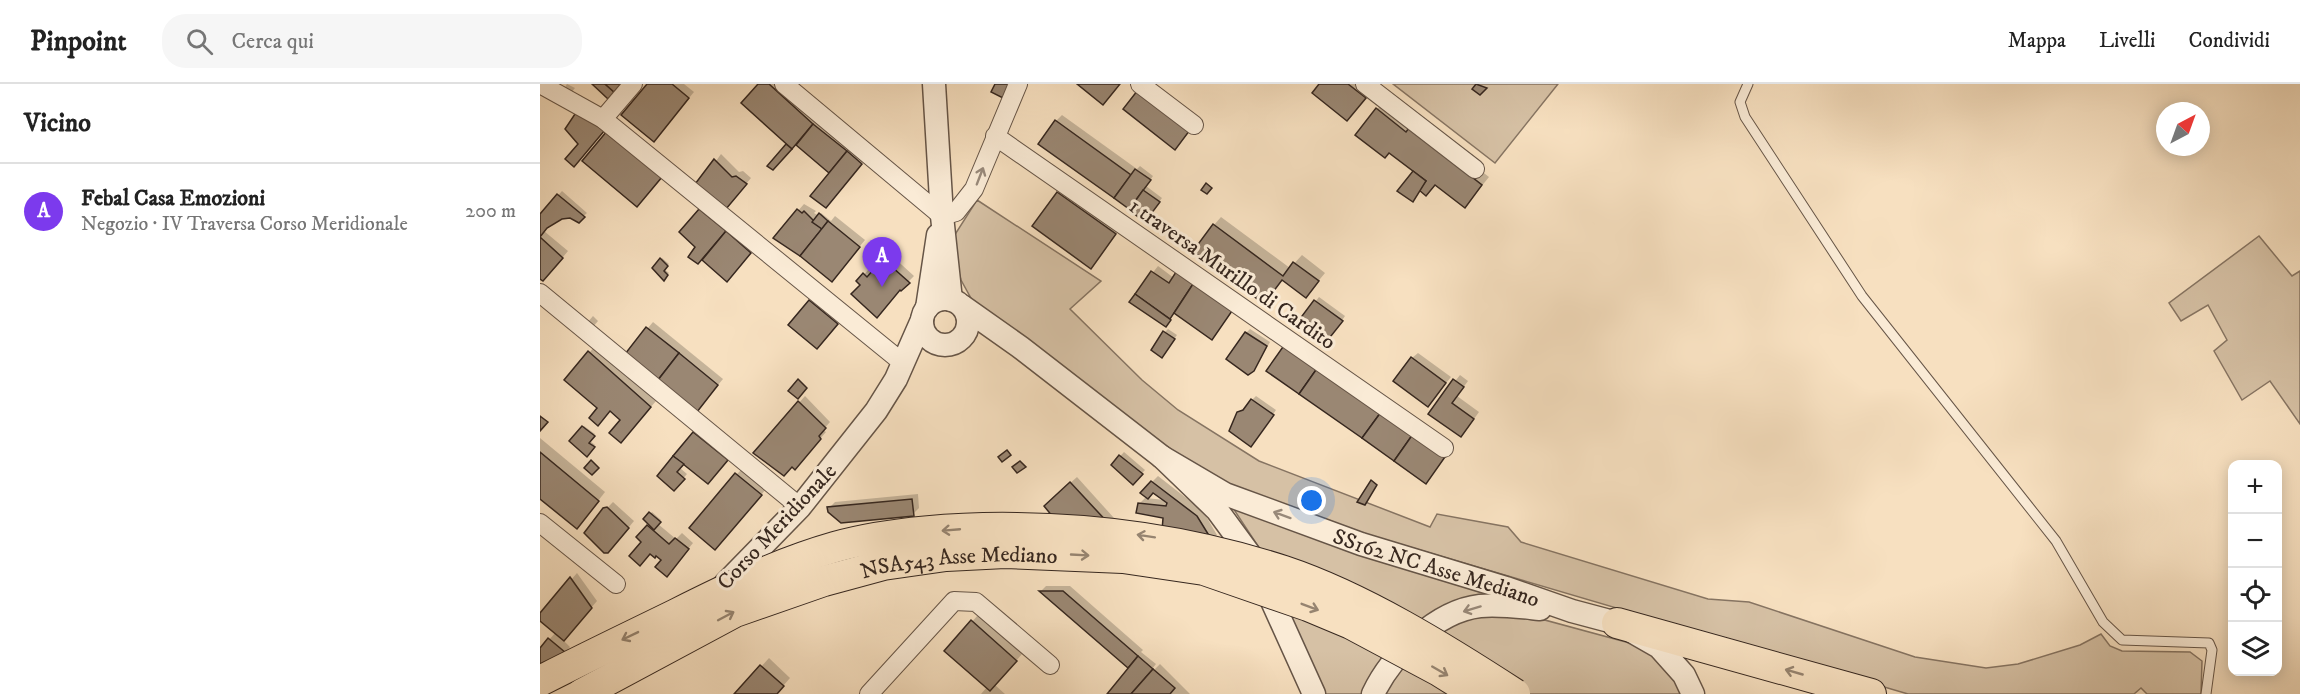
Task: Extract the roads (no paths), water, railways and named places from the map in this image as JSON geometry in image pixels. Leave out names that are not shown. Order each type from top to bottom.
[{"type":"highway","name":"NSA543 Asse Mediano","points":[[540,681],[758,574],[837,546],[916,533],[979,527],[1123,532],[1203,548],[1286,572],[1364,606],[1450,652],[1515,694]]},
{"type":"highway","name":"NSA543 Asse Mediano","points":[[582,694],[735,612],[824,581],[883,565],[946,556],[1005,553],[1123,558],[1204,570],[1308,606],[1351,624],[1440,671],[1476,694]]},
{"type":"highway","points":[[1617,623],[1871,694]]},
{"type":"street","points":[[540,84],[603,119],[903,363],[955,340],[969,321],[957,303],[942,216],[934,84]]},
{"type":"street","points":[[603,119],[633,84]]},
{"type":"street","points":[[784,84],[942,216]]},
{"type":"street","points":[[942,216],[956,212],[965,204],[974,189],[1018,84]]},
{"type":"street","points":[[1140,84],[1194,125]]},
{"type":"street","points":[[1365,84],[1475,169]]},
{"type":"street","name":"1 traversa Murillo di Cardito","points":[[995,136],[1444,448]]},
{"type":"street","name":"Corso Meridionale","points":[[600,694],[738,573],[800,507],[876,411],[903,363],[925,314],[942,216]]},
{"type":"street","points":[[540,293],[800,507]]},
{"type":"street","points":[[955,340],[931,341],[926,335],[925,314],[938,300],[957,303]]},
{"type":"street","name":"SS162 NC Asse Mediano","points":[[957,303],[1162,457],[1217,510],[1253,559],[1314,694]]},
{"type":"street","name":"SS162 NC Asse Mediano","points":[[955,340],[1010,348],[1050,372]]},
{"type":"street","name":"SS162 NC Asse Mediano","points":[[1162,457],[1225,494],[1361,544],[1506,588],[1572,611],[1617,623],[1659,647],[1684,675],[1693,694]]},
{"type":"street","points":[[540,523],[616,584]]},
{"type":"street","points":[[869,694],[954,601],[976,602],[1050,664]]},
{"type":"street","points":[[1373,694],[1383,672],[1406,646],[1445,618],[1479,606],[1572,611]]},
{"type":"lane","points":[[1748,84],[1740,102],[1745,117],[1862,296],[2056,542],[2107,627],[2122,640],[2209,643],[2212,650],[2206,694]]},
{"type":"place","name":"Febal Casa Emozioni","points":[[882,287]]}]
